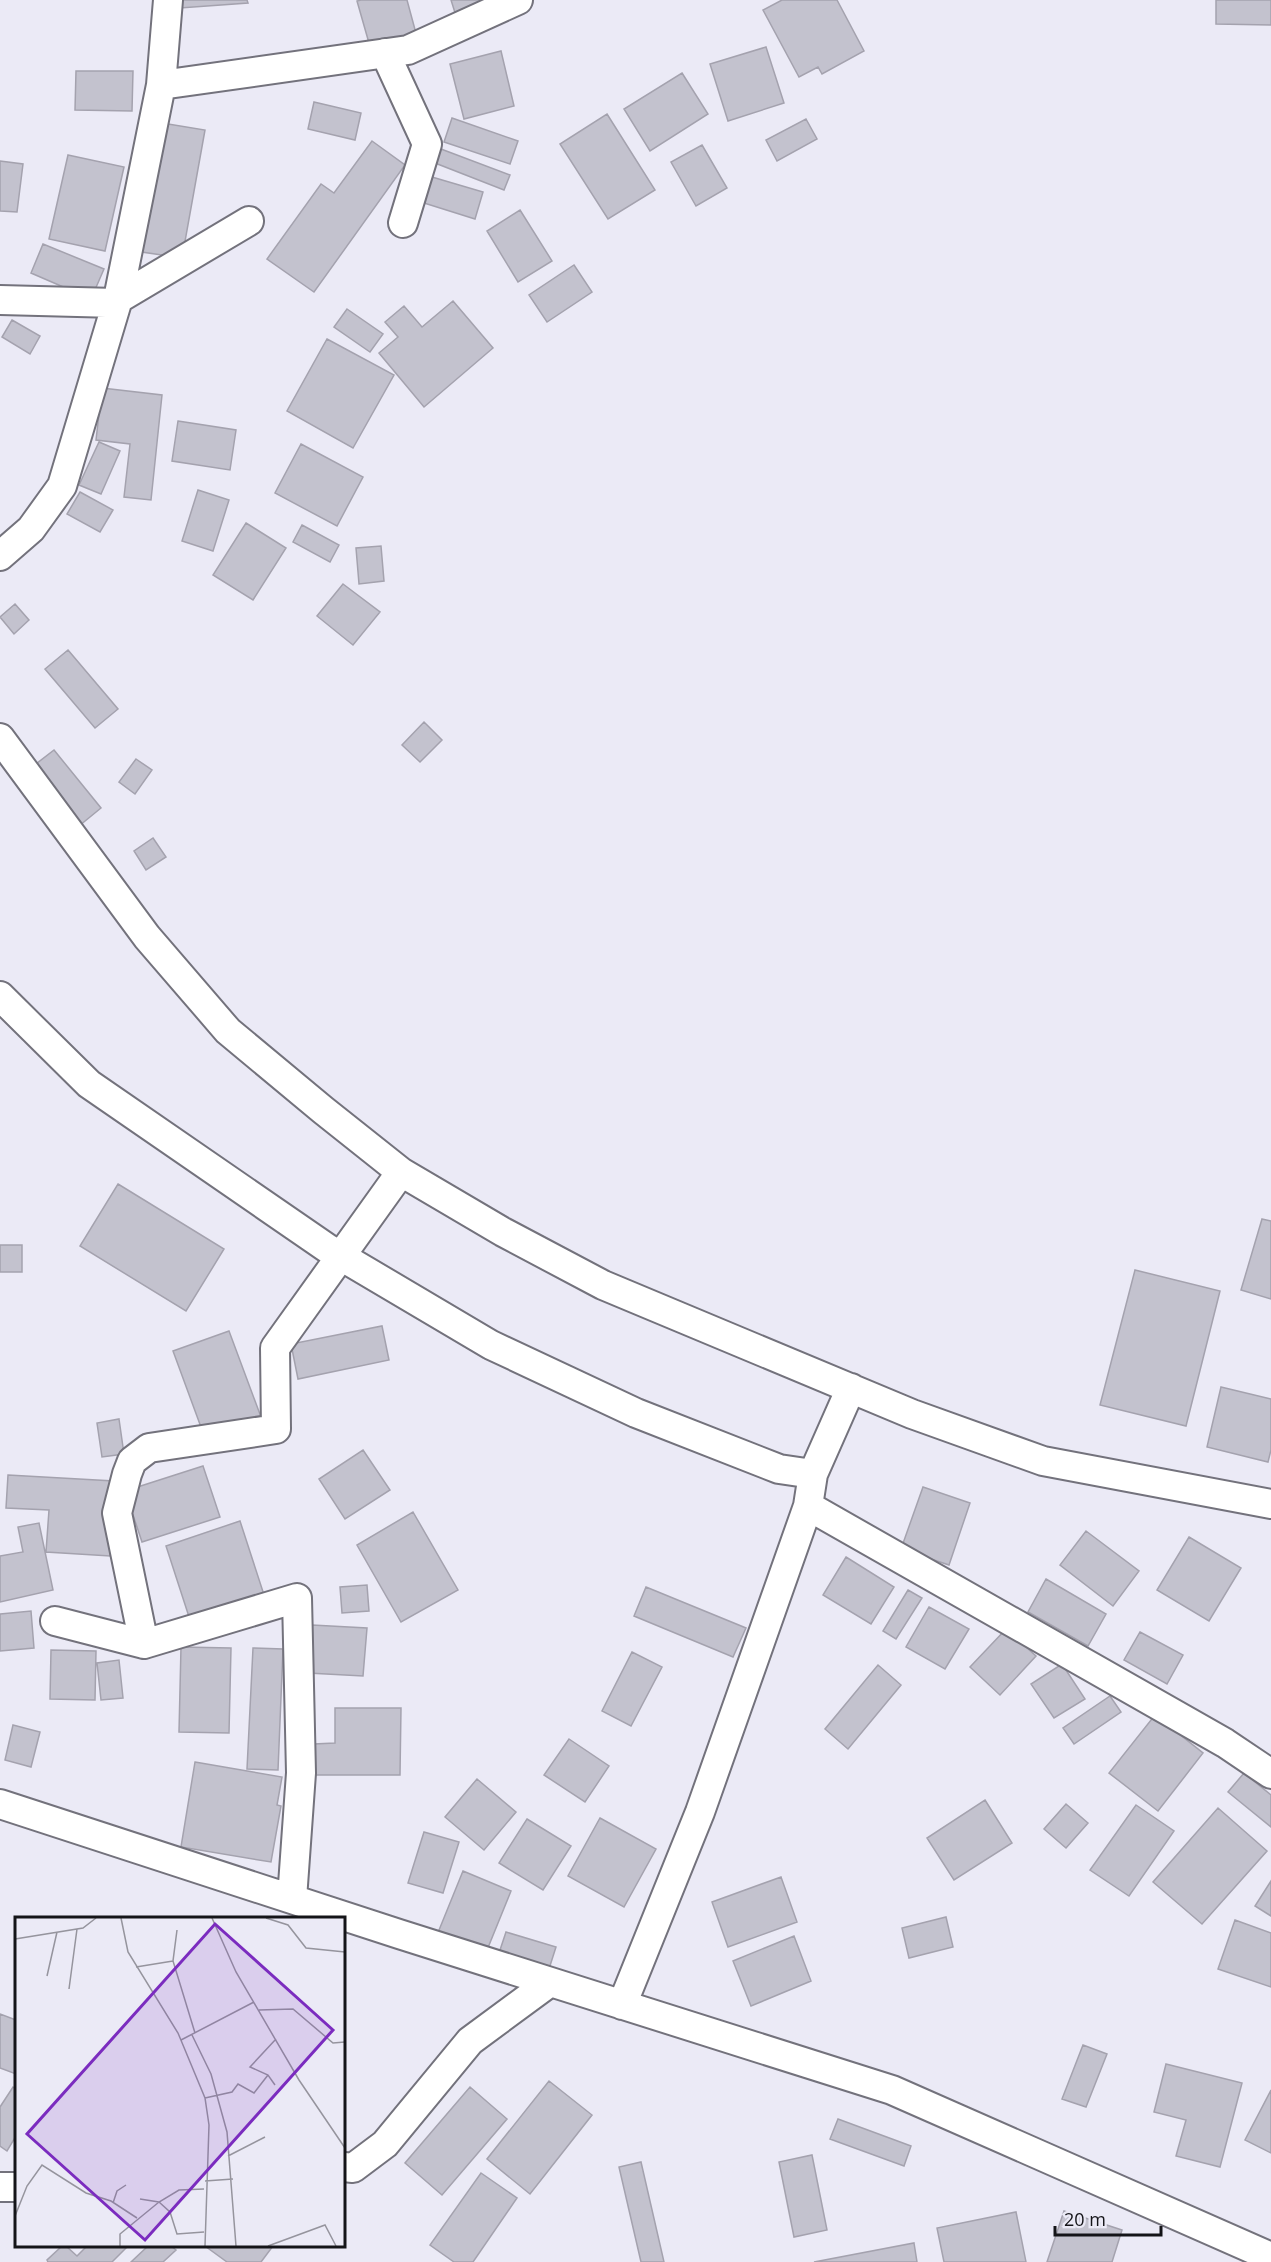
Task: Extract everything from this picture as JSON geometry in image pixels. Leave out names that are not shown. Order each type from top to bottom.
[{"type":"street","points":[[0,556],[31,529],[62,486],[117,301],[162,85],[168,0]]},
{"type":"street","points":[[162,85],[408,50],[518,0]]},
{"type":"street","points":[[385,53],[427,144],[403,223]]},
{"type":"street","points":[[0,300],[117,301],[249,221]]},
{"type":"street","points":[[0,738],[147,937],[228,1031],[401,1172],[503,1233],[603,1285],[912,1414],[1043,1461],[1271,1504]]},
{"type":"street","points":[[0,996],[88,1084],[340,1256],[490,1345],[636,1413],[779,1470],[813,1474]]},
{"type":"street","points":[[144,1644],[117,1514],[132,1461],[149,1448],[276,1430],[275,1348],[401,1172]]},
{"type":"street","points":[[622,2005],[700,1812],[808,1506],[813,1474],[851,1389]]},
{"type":"street","points":[[808,1506],[1225,1743],[1271,1774]]},
{"type":"street","points":[[55,1621],[144,1644],[297,1598],[301,1773],[292,1899]]},
{"type":"street","points":[[0,1804],[892,2090],[1271,2257]]},
{"type":"street","points":[[345,2167],[353,2168],[385,2144],[470,2042],[550,1982]]},
{"type":"building","points":[[179,0],[247,0],[248,3],[180,8]]},
{"type":"building","points":[[407,0],[417,37],[371,50],[357,1]]},
{"type":"building","points":[[451,0],[506,0],[457,19]]},
{"type":"building","points":[[782,0],[837,0],[864,51],[822,74],[818,67],[799,77],[763,10]]},
{"type":"building","points":[[1216,0],[1271,0],[1271,25],[1216,24]]},
{"type":"building","points":[[766,47],[784,103],[728,121],[710,64]]},
{"type":"building","points":[[501,51],[514,106],[464,119],[450,64]]},
{"type":"building","points":[[76,71],[133,71],[132,111],[75,110]]},
{"type":"building","points":[[682,73],[708,114],[650,151],[624,109]]},
{"type":"building","points":[[314,102],[361,113],[355,140],[308,129]]},
{"type":"building","points":[[607,114],[655,190],[608,219],[560,144]]},
{"type":"building","points":[[452,118],[518,141],[510,164],[444,142]]},
{"type":"building","points":[[806,119],[817,139],[777,161],[766,140]]},
{"type":"building","points":[[156,122],[205,130],[182,258],[135,251]]},
{"type":"building","points":[[372,141],[405,165],[314,292],[267,259],[321,184],[334,193]]},
{"type":"building","points":[[702,145],[727,188],[696,206],[671,162]]},
{"type":"building","points":[[441,149],[510,175],[504,190],[435,163]]},
{"type":"building","points":[[68,155],[124,167],[105,251],[49,239]]},
{"type":"building","points":[[0,161],[23,164],[17,212],[0,211]]},
{"type":"building","points":[[432,177],[483,192],[475,219],[424,203]]},
{"type":"building","points":[[520,210],[552,261],[518,282],[487,231]]},
{"type":"building","points":[[43,244],[104,269],[91,299],[31,273]]},
{"type":"building","points":[[574,265],[592,292],[547,322],[529,295]]},
{"type":"building","points":[[453,301],[493,348],[424,407],[379,353],[398,337],[385,322],[404,306],[422,327]]},
{"type":"building","points":[[347,309],[383,334],[370,352],[334,327]]},
{"type":"building","points":[[12,320],[40,336],[30,354],[2,337]]},
{"type":"building","points":[[327,339],[394,375],[353,448],[287,411]]},
{"type":"building","points":[[102,388],[162,395],[151,500],[124,497],[130,444],[96,440]]},
{"type":"building","points":[[178,421],[236,430],[230,470],[172,461]]},
{"type":"building","points":[[99,442],[120,451],[101,494],[79,485]]},
{"type":"building","points":[[301,444],[363,477],[337,526],[275,493]]},
{"type":"building","points":[[198,490],[229,500],[213,551],[182,541]]},
{"type":"building","points":[[80,492],[113,510],[100,532],[67,514]]},
{"type":"building","points":[[246,523],[286,548],[253,600],[213,575]]},
{"type":"building","points":[[302,525],[339,545],[330,562],[293,542]]},
{"type":"building","points":[[381,546],[384,581],[359,584],[356,548]]},
{"type":"building","points":[[343,584],[380,612],[353,645],[317,616]]},
{"type":"building","points":[[15,604],[29,620],[14,634],[0,617]]},
{"type":"building","points":[[68,650],[118,709],[95,728],[45,669]]},
{"type":"building","points":[[424,722],[442,740],[420,762],[402,745]]},
{"type":"building","points":[[54,750],[101,808],[79,826],[32,767]]},
{"type":"building","points":[[136,759],[152,770],[135,794],[119,782]]},
{"type":"building","points":[[153,838],[166,857],[146,870],[134,851]]},
{"type":"building","points":[[118,1184],[224,1249],[186,1311],[80,1246]]},
{"type":"building","points":[[1262,1219],[1271,1221],[1271,1299],[1241,1290]]},
{"type":"building","points":[[0,1245],[22,1245],[22,1272],[0,1272]]},
{"type":"building","points":[[1135,1270],[1220,1291],[1186,1426],[1100,1405]]},
{"type":"building","points":[[382,1326],[389,1360],[298,1379],[291,1344]]},
{"type":"building","points":[[229,1331],[261,1417],[205,1438],[173,1351]]},
{"type":"building","points":[[1221,1387],[1271,1399],[1271,1450],[1268,1462],[1207,1447]]},
{"type":"building","points":[[119,1419],[124,1454],[102,1457],[97,1423]]},
{"type":"building","points":[[363,1450],[390,1490],[345,1519],[319,1479]]},
{"type":"building","points":[[203,1466],[220,1517],[142,1542],[125,1491]]},
{"type":"building","points":[[8,1475],[114,1481],[110,1556],[46,1552],[49,1510],[6,1508]]},
{"type":"building","points":[[923,1487],[970,1503],[949,1565],[901,1549]]},
{"type":"building","points":[[413,1512],[458,1590],[401,1622],[357,1545]]},
{"type":"building","points":[[240,1521],[266,1601],[192,1626],[166,1546]]},
{"type":"building","points":[[39,1523],[53,1590],[0,1602],[0,1556],[23,1552],[18,1527]]},
{"type":"building","points":[[1086,1531],[1139,1571],[1113,1606],[1060,1565]]},
{"type":"building","points":[[1189,1537],[1241,1568],[1209,1621],[1157,1590]]},
{"type":"building","points":[[846,1557],[894,1587],[871,1624],[823,1595]]},
{"type":"building","points":[[1046,1579],[1106,1614],[1088,1646],[1028,1612]]},
{"type":"building","points":[[367,1585],[369,1611],[342,1613],[340,1587]]},
{"type":"building","points":[[646,1587],[746,1628],[733,1657],[634,1616]]},
{"type":"building","points":[[908,1590],[922,1598],[896,1639],[883,1631]]},
{"type":"building","points":[[929,1607],[969,1629],[945,1669],[906,1647]]},
{"type":"building","points":[[31,1611],[34,1648],[0,1651],[0,1614]]},
{"type":"building","points":[[312,1625],[367,1628],[363,1676],[308,1673]]},
{"type":"building","points":[[1006,1629],[1036,1656],[1000,1695],[970,1667]]},
{"type":"building","points":[[1140,1632],[1183,1655],[1167,1684],[1124,1660]]},
{"type":"building","points":[[181,1647],[231,1648],[229,1733],[179,1732]]},
{"type":"building","points":[[253,1648],[283,1649],[278,1770],[247,1769]]},
{"type":"building","points":[[51,1650],[96,1651],[95,1700],[50,1699]]},
{"type":"building","points":[[632,1652],[662,1667],[631,1726],[602,1711]]},
{"type":"building","points":[[119,1660],[123,1698],[101,1700],[97,1663]]},
{"type":"building","points":[[1062,1664],[1085,1699],[1054,1718],[1031,1684]]},
{"type":"building","points":[[878,1665],[901,1685],[848,1749],[825,1729]]},
{"type":"building","points":[[1110,1696],[1121,1712],[1074,1744],[1063,1728]]},
{"type":"building","points":[[335,1708],[401,1708],[400,1775],[314,1775],[314,1744],[335,1743]]},
{"type":"building","points":[[1155,1715],[1203,1753],[1158,1811],[1109,1773]]},
{"type":"building","points":[[13,1725],[40,1732],[31,1767],[5,1760]]},
{"type":"building","points":[[569,1739],[609,1766],[585,1802],[544,1775]]},
{"type":"building","points":[[195,1762],[282,1777],[277,1805],[281,1806],[271,1862],[181,1847]]},
{"type":"building","points":[[1244,1773],[1271,1795],[1271,1827],[1228,1792]]},
{"type":"building","points":[[477,1779],[516,1812],[484,1850],[445,1817]]},
{"type":"building","points":[[985,1800],[1012,1843],[954,1880],[927,1838]]},
{"type":"building","points":[[1066,1804],[1088,1823],[1066,1848],[1044,1829]]},
{"type":"building","points":[[1136,1805],[1174,1831],[1129,1896],[1090,1870]]},
{"type":"building","points":[[1218,1808],[1267,1851],[1202,1924],[1153,1882]]},
{"type":"building","points":[[600,1818],[656,1849],[624,1907],[568,1876]]},
{"type":"building","points":[[527,1819],[571,1846],[543,1890],[499,1863]]},
{"type":"building","points":[[424,1832],[459,1842],[443,1893],[408,1883]]},
{"type":"building","points":[[463,1871],[511,1891],[485,1955],[437,1935]]},
{"type":"building","points":[[781,1877],[797,1922],[728,1947],[712,1902]]},
{"type":"building","points":[[1271,1881],[1271,1916],[1255,1906]]},
{"type":"building","points":[[946,1917],[953,1947],[909,1958],[902,1928]]},
{"type":"building","points":[[1235,1920],[1271,1933],[1271,1987],[1218,1969]]},
{"type":"building","points":[[506,1932],[556,1947],[548,1972],[498,1956]]},
{"type":"building","points":[[794,1936],[811,1981],[751,2006],[733,1961]]},
{"type":"building","points":[[0,2014],[15,2020],[15,2074],[0,2068]]},
{"type":"building","points":[[1083,2045],[1107,2054],[1086,2107],[1062,2099]]},
{"type":"building","points":[[1166,2064],[1242,2083],[1220,2167],[1176,2156],[1186,2120],[1154,2112]]},
{"type":"building","points":[[549,2081],[592,2115],[530,2194],[487,2159]]},
{"type":"building","points":[[13,2087],[15,2088],[15,2138],[7,2151],[0,2146],[0,2107]]},
{"type":"building","points":[[470,2087],[507,2119],[442,2195],[405,2163]]},
{"type":"building","points":[[1271,2090],[1271,2153],[1245,2140]]},
{"type":"building","points":[[838,2119],[911,2146],[904,2166],[830,2139]]},
{"type":"building","points":[[812,2155],[827,2230],[794,2237],[779,2162]]},
{"type":"building","points":[[641,2162],[664,2262],[641,2262],[619,2167]]},
{"type":"building","points":[[481,2173],[517,2198],[473,2262],[454,2262],[430,2245]]},
{"type":"building","points":[[1064,2211],[1122,2230],[1112,2262],[1047,2262]]},
{"type":"building","points":[[1016,2212],[1026,2262],[944,2262],[937,2228]]},
{"type":"building","points":[[914,2243],[917,2262],[814,2262]]},
{"type":"building","points":[[61,2247],[67,2247],[77,2256],[86,2247],[127,2247],[112,2262],[48,2262],[47,2260]]},
{"type":"building","points":[[147,2247],[172,2247],[176,2250],[163,2262],[131,2262]]},
{"type":"building","points":[[206,2247],[272,2247],[261,2262],[227,2262]]}]
